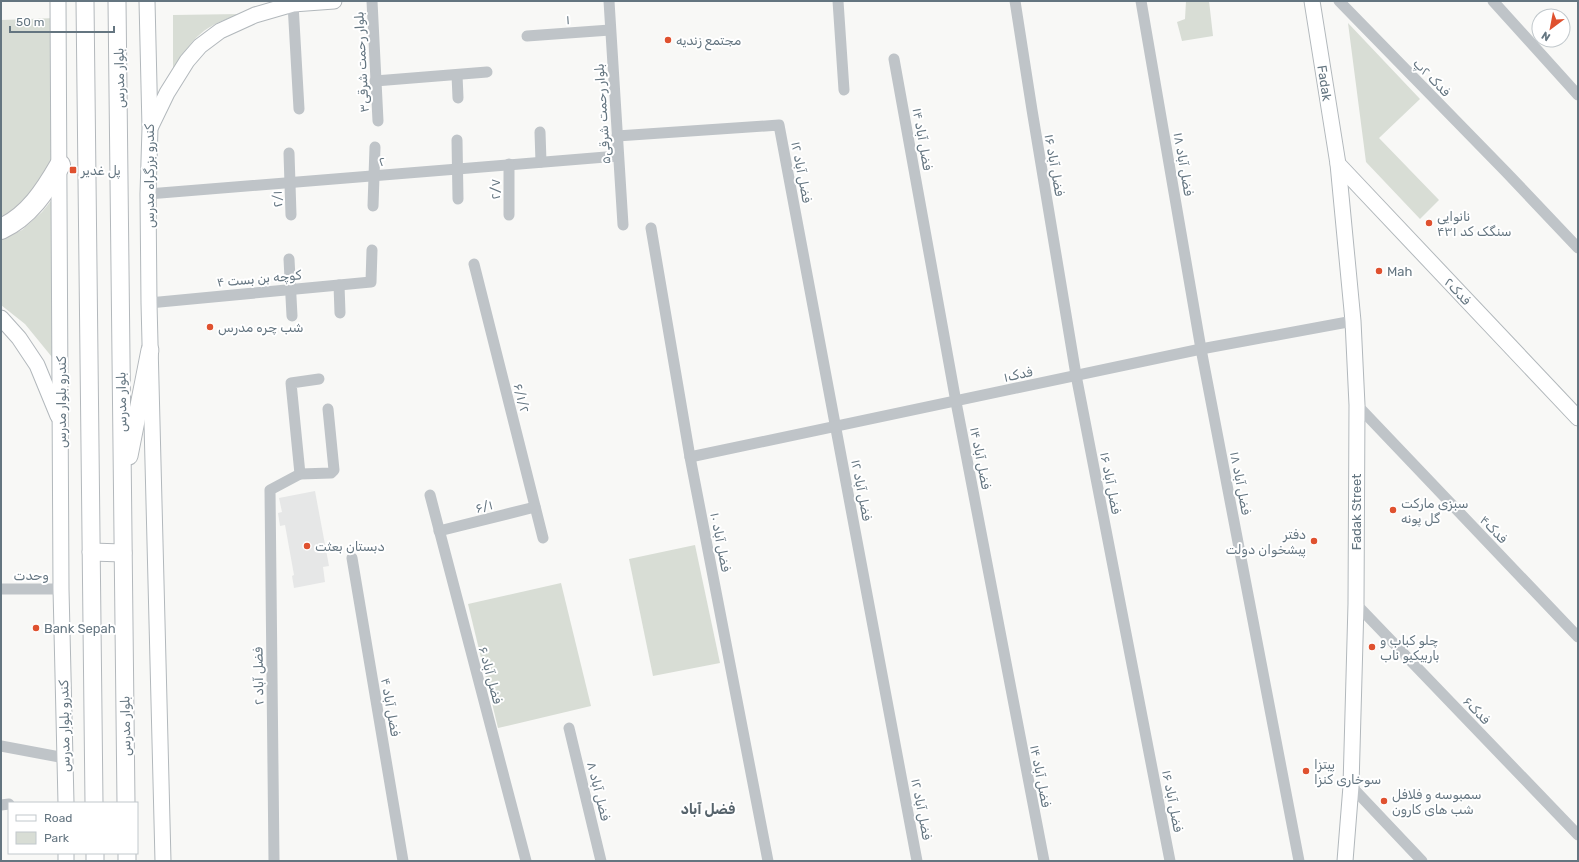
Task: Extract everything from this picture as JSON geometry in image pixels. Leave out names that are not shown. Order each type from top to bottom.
[{"type":"highway","points":[[1,229],[33,206],[46,190],[60,165]]},
{"type":"main road","name":"کندرو بلوار مدرس","points":[[58,1],[61,589],[66,802]]},
{"type":"main road","points":[[85,1],[94,802]]},
{"type":"main road","name":"بلوار مدرس","points":[[118,1],[126,802]]},
{"type":"main road","name":"کندرو بزرگراه مدرس","points":[[147,1],[150,128],[148,194],[150,350]]},
{"type":"main road","points":[[150,128],[176,76],[200,46],[220,31],[254,15],[293,4],[334,1]]},
{"type":"main road","name":"Fadak","points":[[1312,1],[1338,164]]},
{"type":"main road","name":"Fadak Street","points":[[1338,164],[1353,321],[1357,405],[1356,604],[1351,786],[1345,861]]},
{"type":"main road","name":"فدک۲","points":[[1338,164],[1578,418]]},
{"type":"main road","points":[[1,318],[19,338],[37,365],[61,424]]},
{"type":"main road","points":[[122,490],[150,350]]},
{"type":"main road","points":[[150,350],[163,861]]},
{"type":"main road","points":[[91,552],[123,552]]},
{"type":"street","name":"بلوار رحمت شرقی۳","points":[[372,1],[378,121]]},
{"type":"street","name":"۵بلوار رحمت شرقی","points":[[609,1],[623,225]]},
{"type":"street","points":[[838,1],[844,90]]},
{"type":"street","name":"فضل آباد ۱۶","points":[[1015,1],[1076,376],[1170,861]]},
{"type":"street","name":"فضل آباد ۱۸","points":[[1141,1],[1201,349],[1298,861]]},
{"type":"street","name":"فدک ۲پ","points":[[1339,1],[1578,248]]},
{"type":"street","points":[[1492,1],[1578,95]]},
{"type":"street","points":[[293,4],[299,109]]},
{"type":"street","name":"۱","points":[[527,36],[610,30]]},
{"type":"street","name":"فضل آباد ۱۴","points":[[894,58],[956,402],[1044,861]]},
{"type":"street","points":[[376,81],[487,72]]},
{"type":"street","points":[[457,75],[458,98]]},
{"type":"street","name":"فضل آباد ۱۲","points":[[617,136],[779,125],[917,861]]},
{"type":"street","points":[[540,132],[540,162]]},
{"type":"street","points":[[457,140],[458,199]]},
{"type":"street","points":[[373,206],[374,147]]},
{"type":"street","name":"۲/۱","points":[[289,153],[291,216]]},
{"type":"street","name":"۲","points":[[148,194],[618,156]]},
{"type":"street","name":"۲/۷","points":[[509,164],[509,215]]},
{"type":"street","name":"فضل آباد ۱۰","points":[[651,228],[690,457],[768,861]]},
{"type":"street","name":"کوچه بن بست ۴","points":[[149,303],[372,282],[372,250]]},
{"type":"street","points":[[289,259],[292,316]]},
{"type":"street","name":"۶/۱/۲","points":[[474,264],[543,538]]},
{"type":"street","points":[[339,285],[340,313]]},
{"type":"street","name":"فدک۱","points":[[690,457],[1201,349],[1353,321]]},
{"type":"street","points":[[318,379],[291,383],[300,474],[330,472],[334,470],[328,409]]},
{"type":"street","name":"فدک۴","points":[[1357,405],[1578,637]]},
{"type":"street","name":"فضل آباد ۲","points":[[274,861],[270,490],[300,474]]},
{"type":"street","name":"فضل آباد ۶","points":[[430,495],[526,861]]},
{"type":"street","name":"۶/۱","points":[[439,531],[536,507]]},
{"type":"street","name":"فضل آباد ۴","points":[[352,558],[403,861]]},
{"type":"street","name":"وحدت","points":[[1,590],[61,589]]},
{"type":"street","name":"فدک۶","points":[[1356,604],[1578,835]]},
{"type":"street","name":"فضل آباد ۸","points":[[569,728],[602,861]]},
{"type":"street","points":[[1,746],[65,758]]},
{"type":"street","points":[[1351,786],[1422,861]]},
{"type":"shaded area","name":"دبستان بعثت","points":[[315,491],[329,566],[323,567],[325,582],[294,588],[292,576],[294,575],[285,525],[280,526],[278,513],[282,512],[279,498]]},
{"type":"green space","points":[[1186,1],[1209,1],[1213,36],[1182,41],[1177,22],[1185,19]]},
{"type":"green space","points":[[241,14],[208,28],[194,40],[173,69],[173,15]]},
{"type":"green space","points":[[56,18],[56,143],[50,165],[26,201],[1,220],[1,20]]},
{"type":"green space","points":[[1348,23],[1420,99],[1379,138],[1439,200],[1420,219],[1366,162]]},
{"type":"green space","points":[[55,196],[56,362],[25,324],[1,305],[1,239],[22,230],[42,212]]},
{"type":"green space","points":[[695,545],[720,663],[653,676],[629,559]]},
{"type":"green space","points":[[561,583],[591,706],[498,728],[468,604]]},
{"type":"place","name":"مجتمع زندیه","points":[[668,40]]},
{"type":"place","name":"پل غدیر","points":[[73,170]]},
{"type":"place","name":"نانوایی سنگک کد ۴۳۱","points":[[1429,223]]},
{"type":"place","name":"Mah","points":[[1379,271]]},
{"type":"place","name":"شب چره مدرس","points":[[210,327]]},
{"type":"place","name":"سبزی مارکت گل پونه","points":[[1393,510]]},
{"type":"place","name":"دفتر پیشخوان دولت","points":[[1314,541]]},
{"type":"place","name":"دبستان بعثت","points":[[307,546]]},
{"type":"place","name":"Bank Sepah","points":[[36,628]]},
{"type":"place","name":"چلو کباب و باربیکیو ناب","points":[[1372,647]]},
{"type":"place","name":"پيتزا سوخارى كنزا","points":[[1306,771]]},
{"type":"place","name":"سمبوسه و فلافل شب های کارون","points":[[1384,801]]},
{"type":"district","name":"فضل آباد","points":[[708,809]]}]
